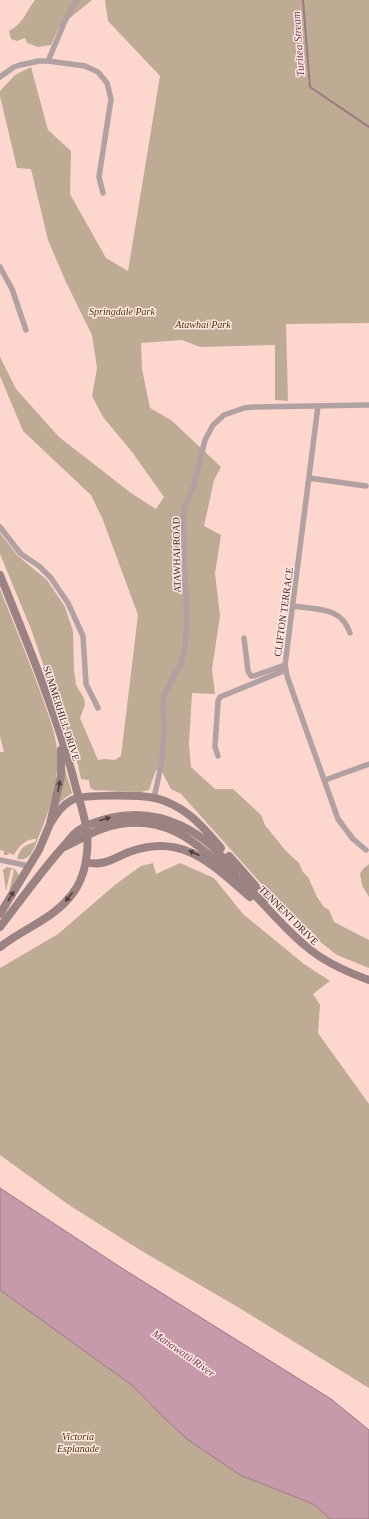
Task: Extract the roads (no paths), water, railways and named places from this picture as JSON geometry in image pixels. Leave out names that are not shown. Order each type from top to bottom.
[{"type":"main road","name":"SUMMERHILL DRIVE","points":[[0,575],[45,688],[60,733],[88,834],[86,858],[81,878],[73,893],[48,918],[0,947]]},
{"type":"main road","points":[[0,914],[39,850],[50,824],[61,776],[62,755],[60,733]]},
{"type":"main road","points":[[50,824],[58,812],[66,804],[74,799],[94,796],[154,798],[179,808],[199,824],[254,884],[279,920]]},
{"type":"main road","name":"TENNENT DRIVE","points":[[0,927],[42,872],[74,835],[94,823],[126,815],[150,816],[179,824],[205,840],[226,860],[240,880],[315,954],[347,973],[369,980]]},
{"type":"main road","points":[[86,858],[95,864],[103,864],[143,848],[163,846],[181,848],[195,853],[209,861],[279,920]]},
{"type":"main road","name":"TENNENT DRIVE","points":[[347,973],[369,977]]},
{"type":"street","points":[[48,61],[65,21],[77,0]]},
{"type":"street","points":[[0,77],[14,67],[39,61],[85,66],[98,72],[107,83],[111,98],[99,177],[103,193]]},
{"type":"street","points":[[0,267],[12,289],[26,330]]},
{"type":"street","name":"ATAWHAI ROAD","points":[[154,798],[162,761],[164,695],[181,663],[185,646],[187,622],[182,519],[185,506],[194,485],[205,440],[213,425],[224,415],[252,407],[369,405]]},
{"type":"street","name":"CLIFTON TERRACE","points":[[318,406],[286,667],[338,819],[353,839],[366,850]]},
{"type":"street","points":[[309,478],[366,486]]},
{"type":"street","points":[[0,526],[21,554],[39,566],[51,578],[68,603],[83,636],[86,684],[98,708]]},
{"type":"street","points":[[293,606],[333,613],[342,618],[350,633]]},
{"type":"street","points":[[244,638],[248,671],[251,676],[286,667]]},
{"type":"street","points":[[218,756],[215,747],[218,701],[220,697],[286,667]]},
{"type":"street","points":[[325,780],[369,764]]},
{"type":"street","points":[[0,860],[29,866]]},
{"type":"water","name":"Manawatū River","points":[[0,1188],[117,1265],[331,1399],[369,1430],[369,1519],[330,1519],[313,1504],[240,1475],[187,1439],[133,1386],[0,1290]]},
{"type":"waterway","name":"Turitea Stream","points":[[303,0],[310,87],[369,127]]},
{"type":"park label","name":"Springdale Park","points":[[122,311]]},
{"type":"park label","name":"Atawhai Park","points":[[203,324]]},
{"type":"park label","name":"Victoria Esplanade","points":[[78,1442]]}]
